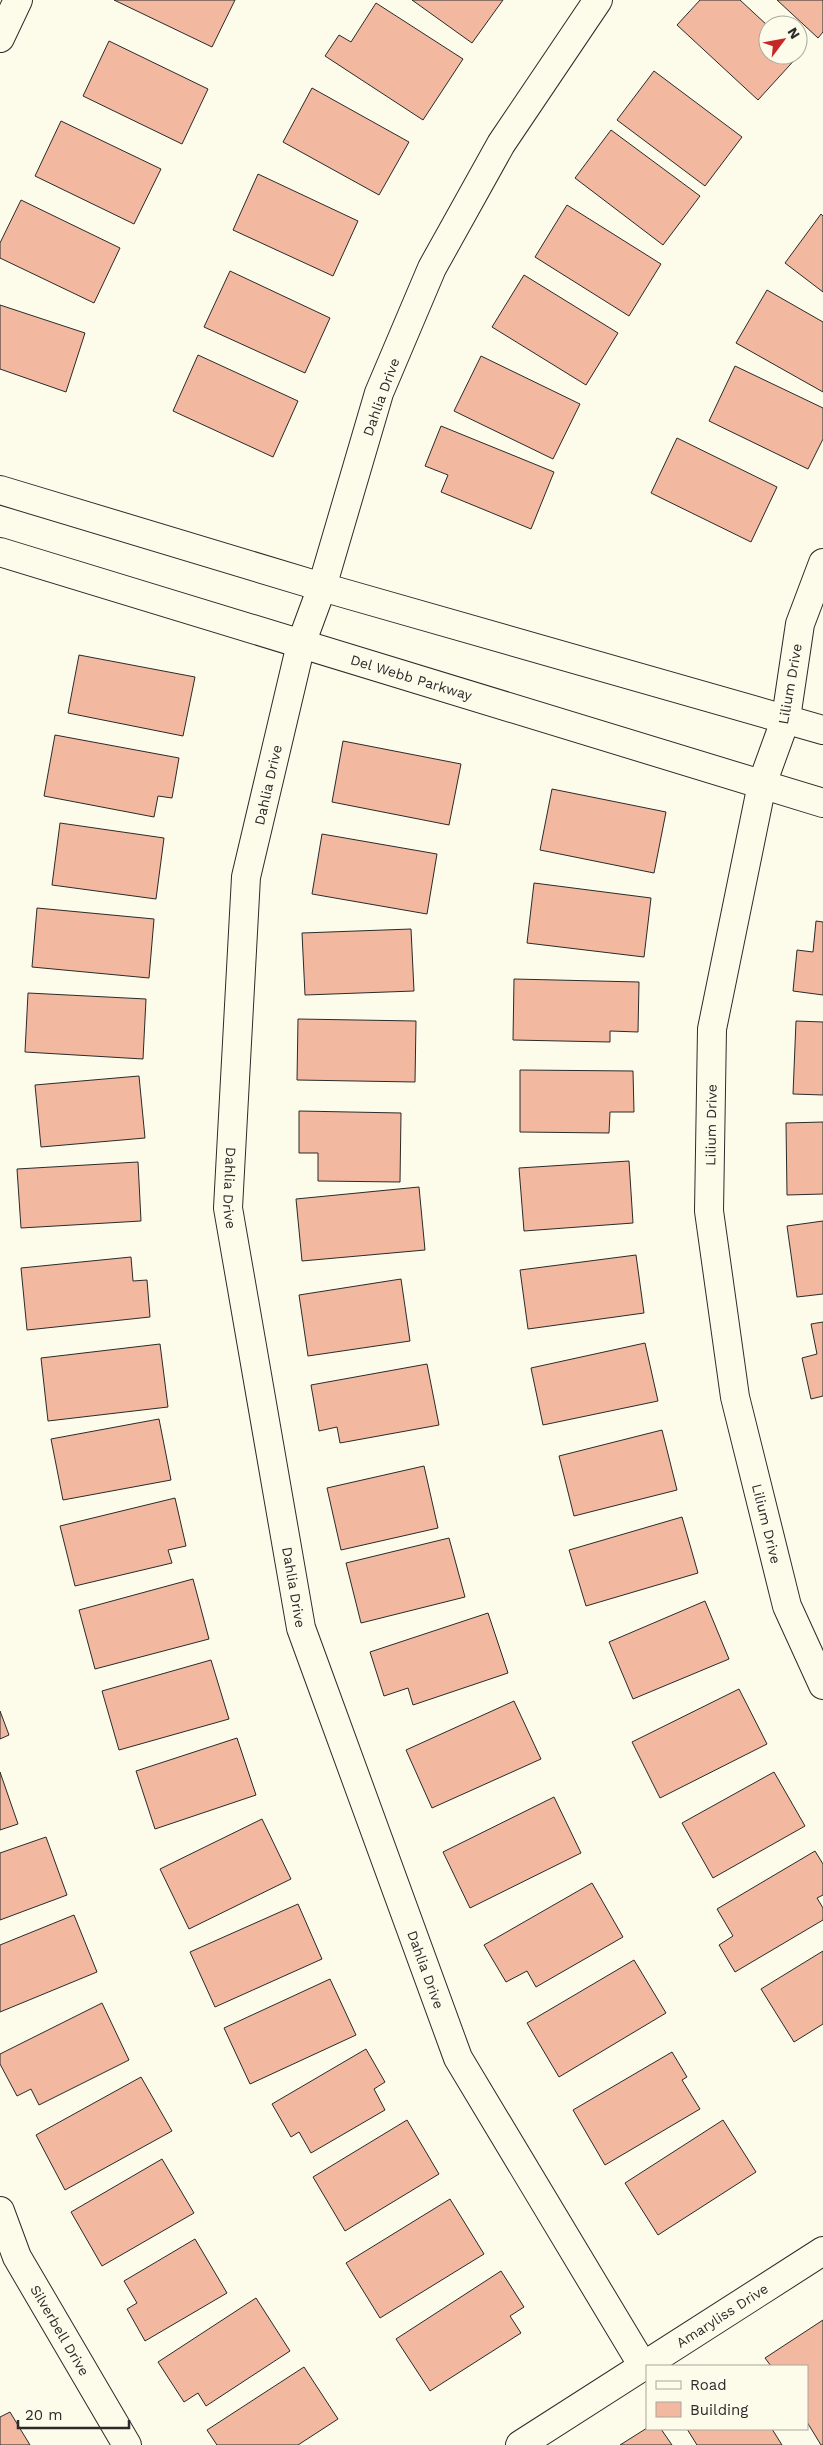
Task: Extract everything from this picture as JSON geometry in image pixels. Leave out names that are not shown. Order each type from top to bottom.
[{"type":"street","points":[[0,38],[18,0]]},
{"type":"street","name":"Dahlia Drive","points":[[598,0],[500,144],[432,268],[380,393],[322,587],[301,644],[246,877],[228,1208],[300,1628],[458,2058],[643,2366]]},
{"type":"street","points":[[0,490],[322,587],[823,730]]},
{"type":"street","name":"Del Webb Parkway","points":[[0,552],[823,803]]},
{"type":"street","name":"Lilium Drive","points":[[823,563],[800,624],[786,718],[762,784],[712,1029],[709,1211],[735,1397],[787,1606],[823,1685]]},
{"type":"street","name":"Silverbell Drive","points":[[0,2211],[17,2257],[127,2445]]},
{"type":"street","name":"Amaryliss Drive","points":[[520,2445],[823,2251]]},
{"type":"building","points":[[114,0],[235,0],[212,47]]},
{"type":"building","points":[[412,0],[503,0],[472,43]]},
{"type":"building","points":[[700,0],[740,0],[758,17],[758,65],[790,65],[758,100],[677,25]]},
{"type":"building","points":[[777,0],[823,0],[823,32],[818,38],[808,29],[808,15],[793,15]]},
{"type":"building","points":[[376,3],[463,59],[423,120],[325,56],[339,35],[351,42]]},
{"type":"building","points":[[109,41],[208,89],[182,144],[83,96]]},
{"type":"building","points":[[654,71],[742,137],[705,186],[617,120]]},
{"type":"building","points":[[312,88],[409,142],[379,195],[283,142]]},
{"type":"building","points":[[61,121],[161,169],[134,224],[35,176]]},
{"type":"building","points":[[611,130],[700,196],[663,245],[575,178]]},
{"type":"building","points":[[258,174],[358,221],[333,276],[233,230]]},
{"type":"building","points":[[21,200],[120,248],[94,303],[0,258],[0,243]]},
{"type":"building","points":[[567,205],[661,264],[629,316],[535,257]]},
{"type":"building","points":[[821,214],[823,216],[823,292],[785,263]]},
{"type":"building","points":[[230,271],[330,318],[305,373],[204,327]]},
{"type":"building","points":[[524,275],[618,333],[586,385],[492,327]]},
{"type":"building","points":[[767,290],[823,322],[823,392],[736,343]]},
{"type":"building","points":[[0,305],[85,333],[66,392],[0,369]]},
{"type":"building","points":[[198,355],[298,401],[273,457],[173,411]]},
{"type":"building","points":[[481,356],[580,404],[553,459],[454,411]]},
{"type":"building","points":[[735,366],[823,408],[823,439],[808,469],[709,421]]},
{"type":"building","points":[[441,426],[554,472],[531,529],[441,492],[448,475],[425,466]]},
{"type":"building","points":[[677,438],[777,487],[751,542],[651,493]]},
{"type":"building","points":[[79,655],[195,677],[183,736],[68,713]]},
{"type":"building","points":[[55,735],[179,758],[172,798],[158,796],[154,817],[44,796]]},
{"type":"building","points":[[343,741],[461,764],[449,825],[332,802]]},
{"type":"building","points":[[552,789],[666,812],[654,873],[540,850]]},
{"type":"building","points":[[60,823],[164,838],[156,899],[52,885]]},
{"type":"building","points":[[322,834],[437,854],[427,914],[312,894]]},
{"type":"building","points":[[534,883],[651,898],[644,957],[527,943]]},
{"type":"building","points":[[37,908],[154,919],[149,978],[32,967]]},
{"type":"building","points":[[816,921],[823,922],[823,995],[793,991],[797,950],[813,952]]},
{"type":"building","points":[[411,929],[414,991],[305,995],[302,933]]},
{"type":"building","points":[[514,979],[639,982],[638,1032],[610,1031],[610,1042],[513,1040]]},
{"type":"building","points":[[28,993],[146,999],[143,1059],[25,1052]]},
{"type":"building","points":[[298,1019],[416,1021],[415,1082],[297,1080]]},
{"type":"building","points":[[796,1021],[823,1022],[823,1095],[793,1094]]},
{"type":"building","points":[[520,1070],[633,1071],[634,1112],[610,1112],[609,1133],[520,1132]]},
{"type":"building","points":[[139,1076],[145,1138],[41,1147],[35,1085]]},
{"type":"building","points":[[299,1111],[401,1113],[400,1182],[318,1181],[318,1153],[299,1153]]},
{"type":"building","points":[[823,1122],[823,1194],[787,1195],[786,1123]]},
{"type":"building","points":[[629,1161],[633,1223],[524,1231],[519,1168]]},
{"type":"building","points":[[138,1162],[141,1221],[21,1228],[17,1169]]},
{"type":"building","points":[[419,1187],[425,1250],[302,1261],[296,1199]]},
{"type":"building","points":[[823,1221],[823,1294],[797,1297],[787,1226]]},
{"type":"building","points":[[636,1255],[644,1313],[528,1329],[520,1270]]},
{"type":"building","points":[[131,1257],[133,1281],[147,1280],[150,1317],[27,1330],[21,1268]]},
{"type":"building","points":[[401,1279],[410,1341],[308,1356],[299,1295]]},
{"type":"building","points":[[823,1322],[823,1396],[811,1399],[802,1358],[817,1354],[811,1324]]},
{"type":"building","points":[[645,1343],[658,1401],[543,1425],[531,1368]]},
{"type":"building","points":[[160,1344],[168,1407],[48,1421],[41,1358]]},
{"type":"building","points":[[427,1364],[439,1425],[340,1443],[337,1427],[319,1431],[311,1385]]},
{"type":"building","points":[[159,1419],[171,1480],[63,1500],[51,1439]]},
{"type":"building","points":[[662,1430],[677,1490],[574,1516],[559,1456]]},
{"type":"building","points":[[424,1466],[438,1528],[341,1550],[327,1488]]},
{"type":"building","points":[[175,1498],[186,1546],[168,1550],[172,1563],[75,1586],[60,1526]]},
{"type":"building","points":[[682,1517],[698,1573],[586,1606],[569,1550]]},
{"type":"building","points":[[449,1538],[465,1597],[361,1623],[346,1563]]},
{"type":"building","points":[[193,1579],[209,1639],[95,1669],[79,1610]]},
{"type":"building","points":[[705,1601],[729,1659],[633,1699],[609,1642]]},
{"type":"building","points":[[488,1613],[508,1673],[413,1705],[408,1688],[384,1696],[370,1652]]},
{"type":"building","points":[[211,1660],[229,1719],[119,1750],[102,1691]]},
{"type":"building","points":[[739,1689],[767,1744],[660,1798],[632,1742]]},
{"type":"building","points":[[514,1701],[541,1759],[432,1808],[406,1750]]},
{"type":"building","points":[[0,1711],[9,1735],[0,1739]]},
{"type":"building","points":[[237,1738],[256,1795],[155,1829],[136,1771]]},
{"type":"building","points":[[0,1772],[18,1824],[0,1830]]},
{"type":"building","points":[[774,1772],[805,1826],[713,1878],[682,1823]]},
{"type":"building","points":[[554,1797],[581,1853],[470,1908],[443,1852]]},
{"type":"building","points":[[262,1819],[291,1879],[189,1929],[160,1869]]},
{"type":"building","points":[[46,1837],[67,1895],[0,1920],[0,1853]]},
{"type":"building","points":[[815,1851],[823,1864],[823,1895],[817,1898],[823,1908],[823,1920],[735,1972],[719,1945],[733,1936],[717,1909]]},
{"type":"building","points":[[592,1883],[623,1937],[536,1987],[527,1971],[506,1982],[484,1945]]},
{"type":"building","points":[[298,1904],[322,1959],[215,2007],[190,1952]]},
{"type":"building","points":[[74,1915],[97,1972],[0,2012],[0,1945]]},
{"type":"building","points":[[823,1951],[823,2024],[794,2042],[761,1989]]},
{"type":"building","points":[[634,1960],[666,2013],[559,2077],[527,2023]]},
{"type":"building","points":[[330,1979],[356,2035],[250,2084],[224,2028]]},
{"type":"building","points":[[102,2003],[129,2060],[39,2105],[31,2089],[17,2096],[0,2064],[0,2054]]},
{"type":"building","points":[[366,2049],[385,2082],[374,2089],[385,2110],[311,2153],[299,2132],[291,2137],[272,2104]]},
{"type":"building","points":[[672,2052],[687,2077],[682,2080],[700,2109],[605,2165],[573,2110]]},
{"type":"building","points":[[141,2077],[172,2131],[65,2190],[36,2135]]},
{"type":"building","points":[[407,2120],[439,2174],[345,2231],[313,2177]]},
{"type":"building","points":[[723,2120],[756,2172],[658,2235],[625,2183]]},
{"type":"building","points":[[162,2159],[194,2213],[102,2266],[71,2212]]},
{"type":"building","points":[[450,2199],[484,2254],[380,2318],[346,2263]]},
{"type":"building","points":[[195,2239],[227,2293],[145,2341],[127,2309],[137,2303],[124,2281]]},
{"type":"building","points":[[501,2271],[524,2307],[510,2316],[521,2333],[430,2391],[396,2339]]},
{"type":"building","points":[[256,2298],[290,2351],[206,2406],[198,2393],[184,2402],[158,2362]]},
{"type":"building","points":[[823,2320],[823,2445],[821,2445],[808,2424],[808,2365],[770,2365],[765,2358]]},
{"type":"building","points":[[304,2367],[338,2419],[298,2445],[217,2445],[207,2430]]},
{"type":"building","points":[[10,2412],[30,2445],[0,2445],[0,2417]]},
{"type":"building","points":[[646,2429],[662,2430],[672,2445],[620,2445]]},
{"type":"building","points":[[688,2430],[773,2430],[782,2445],[697,2445]]}]
